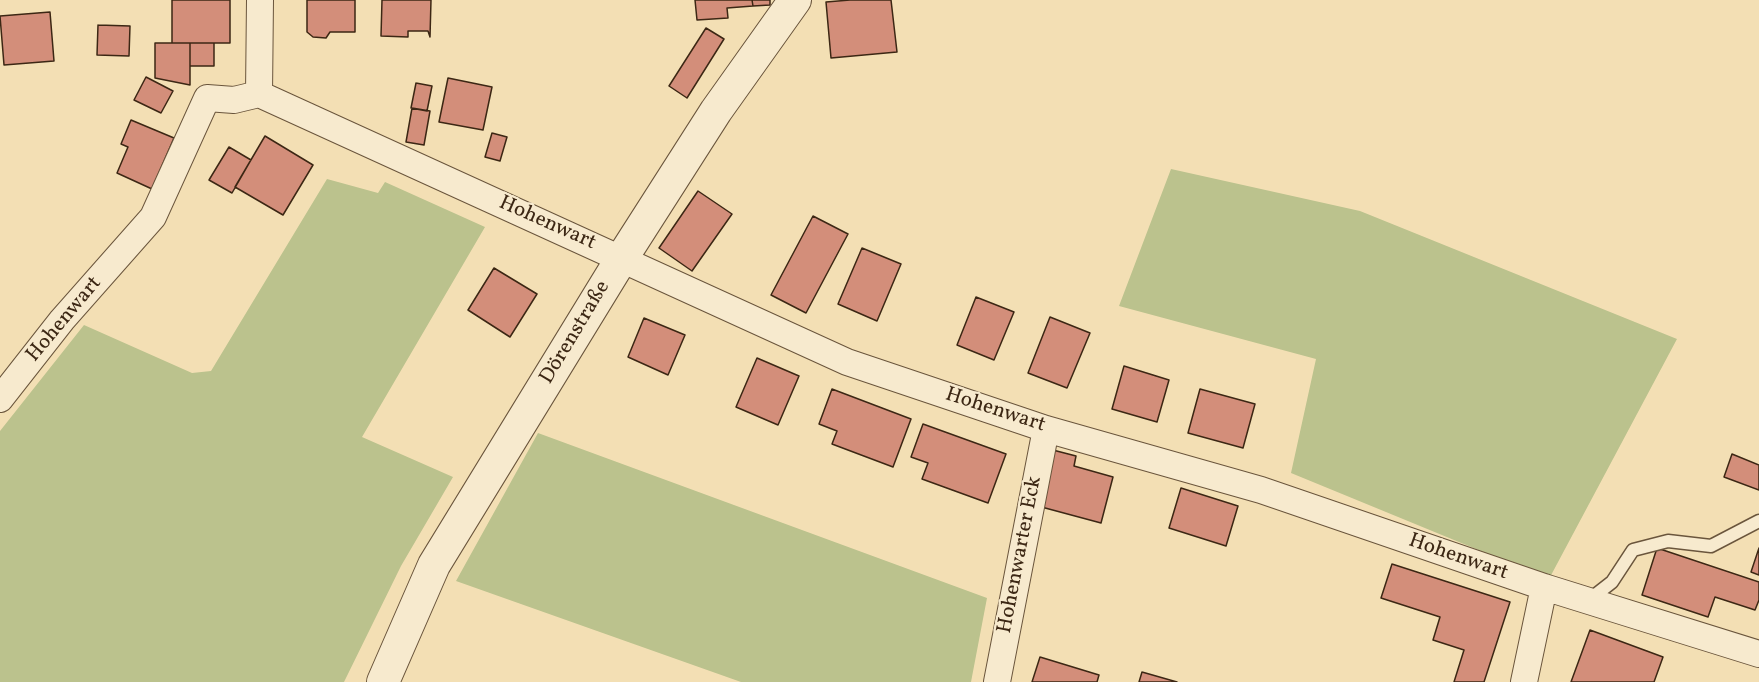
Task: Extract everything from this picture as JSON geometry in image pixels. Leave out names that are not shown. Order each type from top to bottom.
[{"type":"street","points":[[259,94],[260,0]]},
{"type":"street","name":"Dörenstraße","points":[[383,682],[434,564],[622,258],[716,111],[795,0]]},
{"type":"street","name":"Hohenwart","points":[[0,399],[62,320],[153,217],[207,98],[234,100],[259,94],[848,362],[1046,429],[1261,490],[1544,587],[1759,654]]},
{"type":"street","name":"Hohenwarter Eck","points":[[997,682],[1046,429]]},
{"type":"street","points":[[1524,682],[1544,587]]},
{"type":"lane","points":[[1588,600],[1611,582],[1633,550],[1668,541],[1712,546],[1759,521]]},
{"type":"green space","points":[[1171,169],[1360,211],[1677,339],[1549,579],[1291,473],[1316,359],[1119,306]]},
{"type":"green space","points":[[327,179],[378,193],[385,182],[485,227],[362,437],[453,477],[401,566],[344,682],[0,682],[0,431],[84,325],[192,373],[211,371]]},
{"type":"green space","points":[[538,433],[987,598],[971,682],[741,682],[456,581]]},
{"type":"building","points":[[172,0],[230,0],[230,43],[172,43]]},
{"type":"building","points":[[307,0],[355,0],[355,32],[330,32],[326,38],[313,37],[307,32]]},
{"type":"building","points":[[382,0],[431,0],[430,37],[428,31],[408,31],[408,37],[381,36]]},
{"type":"building","points":[[695,0],[752,0],[753,6],[727,8],[728,18],[697,20]]},
{"type":"building","points":[[752,0],[770,0],[770,5],[753,6]]},
{"type":"building","points":[[891,0],[897,52],[831,58],[826,2]]},
{"type":"building","points":[[50,12],[54,61],[4,65],[0,16]]},
{"type":"building","points":[[98,25],[130,26],[129,56],[97,55]]},
{"type":"building","points":[[706,28],[724,39],[687,98],[669,86]]},
{"type":"building","points":[[155,43],[190,43],[190,85],[155,78]]},
{"type":"building","points":[[190,43],[214,43],[214,66],[190,66]]},
{"type":"building","points":[[146,77],[173,91],[161,113],[134,100]]},
{"type":"building","points":[[448,78],[492,87],[483,130],[439,122]]},
{"type":"building","points":[[416,83],[432,86],[427,111],[411,108]]},
{"type":"building","points":[[412,108],[430,111],[424,145],[406,142]]},
{"type":"building","points":[[131,120],[174,138],[152,189],[117,173],[128,147],[121,144]]},
{"type":"building","points":[[492,133],[507,137],[500,161],[485,157]]},
{"type":"building","points":[[265,136],[313,165],[283,215],[235,187]]},
{"type":"building","points":[[229,147],[251,160],[232,193],[209,180]]},
{"type":"building","points":[[698,191],[732,214],[692,271],[659,248]]},
{"type":"building","points":[[813,216],[848,234],[806,313],[771,295]]},
{"type":"building","points":[[862,248],[901,264],[877,321],[838,304]]},
{"type":"building","points":[[494,268],[537,294],[510,337],[468,310]]},
{"type":"building","points":[[976,297],[1014,312],[994,360],[957,345]]},
{"type":"building","points":[[1050,317],[1090,333],[1067,388],[1028,373]]},
{"type":"building","points":[[644,318],[685,335],[668,375],[628,357]]},
{"type":"building","points":[[757,358],[799,376],[778,425],[736,407]]},
{"type":"building","points":[[1124,366],[1169,380],[1157,422],[1112,409]]},
{"type":"building","points":[[832,389],[911,419],[893,467],[832,444],[837,431],[819,424]]},
{"type":"building","points":[[1200,389],[1255,404],[1243,448],[1188,433]]},
{"type":"building","points":[[923,424],[1006,454],[988,503],[922,479],[928,463],[911,457]]},
{"type":"building","points":[[1049,449],[1076,456],[1074,466],[1113,477],[1101,523],[1034,505]]},
{"type":"building","points":[[1732,454],[1759,465],[1759,490],[1724,477]]},
{"type":"building","points":[[1181,488],[1238,506],[1226,546],[1169,528]]},
{"type":"building","points":[[1657,548],[1759,582],[1759,600],[1755,610],[1715,597],[1708,617],[1642,595]]},
{"type":"building","points":[[1759,548],[1759,575],[1751,572]]},
{"type":"building","points":[[1392,564],[1510,602],[1484,682],[1454,682],[1464,650],[1433,640],[1440,617],[1381,598]]},
{"type":"building","points":[[1590,630],[1663,657],[1654,682],[1571,682]]},
{"type":"building","points":[[1040,657],[1099,675],[1097,682],[1032,682]]},
{"type":"building","points":[[1142,672],[1177,682],[1139,682]]}]
